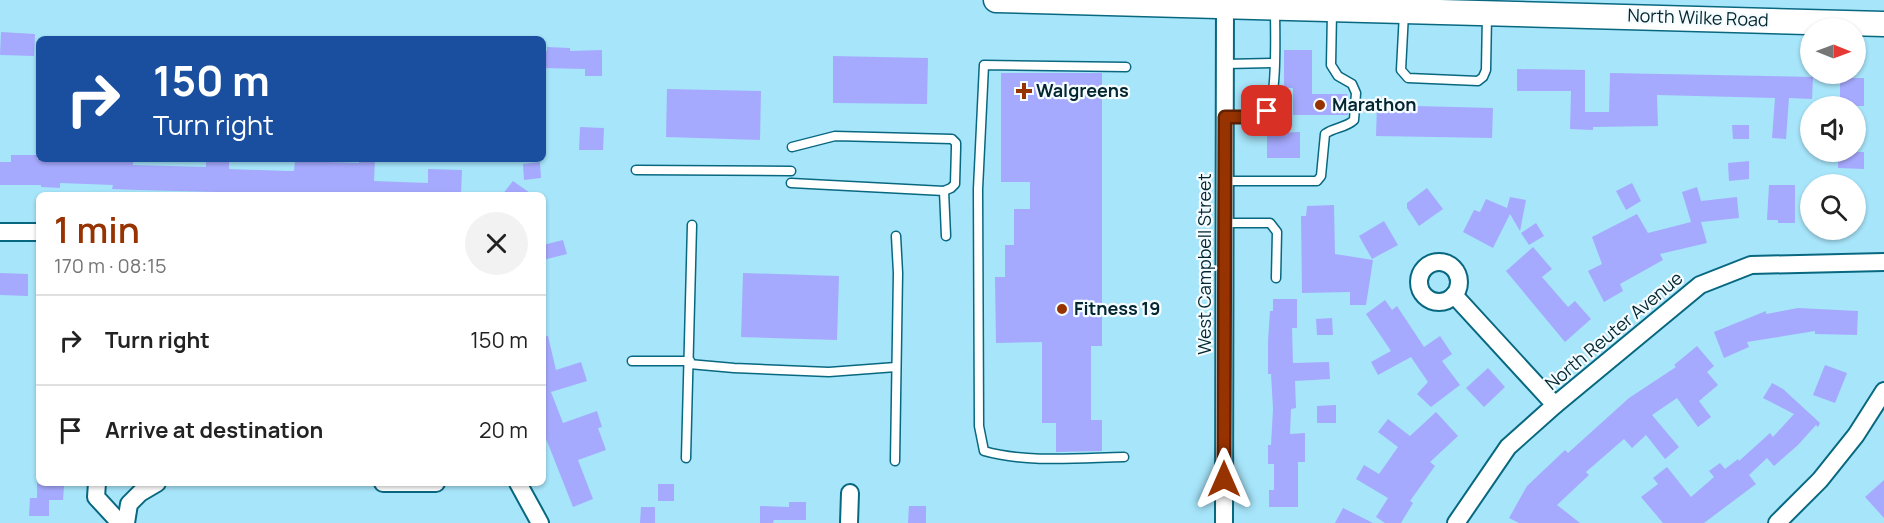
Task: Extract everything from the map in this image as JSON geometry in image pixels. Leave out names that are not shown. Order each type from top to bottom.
[{"type":"main road","name":"North Wilke Road","points":[[996,0],[1225,3],[1276,7],[1884,24]]},
{"type":"street","name":"West Campbell Street","points":[[1224,523],[1225,3]]},
{"type":"street","points":[[0,232],[36,232]]},
{"type":"street","name":"North Reuter Avenue","points":[[1456,523],[1508,447],[1700,285],[1751,265],[1884,262]]},
{"type":"street","points":[[1454,295],[1556,405]]},
{"type":"street","points":[[1777,523],[1821,480],[1856,435],[1884,391]]},
{"type":"street","points":[[97,486],[96,497],[120,523]]},
{"type":"street","points":[[126,523],[129,504],[140,493],[152,486]]},
{"type":"street","points":[[520,486],[540,523]]},
{"type":"street","points":[[849,523],[850,493]]},
{"type":"lane","points":[[1225,117],[1256,117],[1267,111],[1273,96],[1276,7]]},
{"type":"lane","points":[[1224,181],[1317,181],[1322,176],[1325,134],[1332,129],[1349,125],[1354,120],[1356,93],[1352,84],[1338,76],[1331,65],[1332,8]]},
{"type":"lane","points":[[1404,10],[1401,70],[1408,78],[1478,81],[1483,77],[1486,69],[1487,12]]},
{"type":"lane","points":[[1225,64],[1274,63]]},
{"type":"lane","points":[[1124,457],[1066,459],[1000,456],[984,451],[979,426],[978,189],[984,64],[1126,67]]},
{"type":"lane","points":[[791,183],[944,191],[955,184],[956,143],[952,139],[835,136],[792,147]]},
{"type":"lane","points":[[636,170],[791,171]]},
{"type":"lane","points":[[944,191],[946,236]]},
{"type":"lane","points":[[1224,223],[1270,223],[1277,232],[1276,278]]},
{"type":"lane","points":[[686,458],[692,225]]},
{"type":"lane","points":[[895,461],[898,273],[896,236]]},
{"type":"lane","points":[[632,361],[829,372],[896,367]]},
{"type":"building","points":[[1,32],[35,34],[34,56],[0,55]]},
{"type":"building","points":[[547,47],[570,48],[570,51],[602,50],[602,76],[585,76],[585,69],[546,68]]},
{"type":"building","points":[[1284,50],[1312,50],[1312,94],[1347,94],[1348,115],[1293,115],[1293,88],[1284,88]]},
{"type":"building","points":[[833,56],[928,58],[927,104],[833,103]]},
{"type":"building","points":[[1517,69],[1585,70],[1585,112],[1609,112],[1610,73],[1800,77],[1800,84],[1813,84],[1812,96],[1789,98],[1786,139],[1772,138],[1775,98],[1657,95],[1658,126],[1593,127],[1593,130],[1570,129],[1571,91],[1517,91]]},
{"type":"building","points":[[1001,73],[1102,73],[1102,346],[1091,346],[1091,420],[1102,420],[1102,451],[1056,452],[1056,423],[1042,423],[1042,342],[996,343],[995,277],[1005,277],[1005,245],[1014,245],[1014,209],[1030,209],[1030,182],[1001,182]]},
{"type":"building","points":[[1840,84],[1864,84],[1864,96],[1840,96]]},
{"type":"building","points":[[667,89],[761,91],[760,140],[666,137]]},
{"type":"building","points":[[1377,105],[1493,108],[1492,138],[1376,136]]},
{"type":"building","points":[[1732,125],[1749,125],[1749,139],[1733,139]]},
{"type":"building","points":[[580,127],[604,128],[603,150],[579,150]]},
{"type":"building","points":[[1300,132],[1300,158],[1267,158],[1267,133]]},
{"type":"building","points":[[11,155],[36,155],[36,162],[133,162],[133,165],[206,167],[206,162],[229,162],[229,169],[294,171],[295,162],[375,162],[374,181],[428,183],[428,169],[462,170],[461,192],[215,192],[112,189],[113,185],[60,183],[60,188],[41,187],[41,185],[0,185],[0,162],[11,162]]},
{"type":"building","points":[[1749,161],[1749,179],[1729,181],[1728,163]]},
{"type":"building","points":[[540,162],[541,178],[524,180],[523,164]]},
{"type":"building","points":[[1838,162],[1864,162],[1864,169],[1838,168]]},
{"type":"building","points":[[513,181],[529,192],[504,192]]},
{"type":"building","points":[[1632,183],[1641,201],[1626,210],[1616,191]]},
{"type":"building","points":[[1769,185],[1795,185],[1795,223],[1778,223],[1778,220],[1767,220]]},
{"type":"building","points":[[1697,187],[1701,201],[1737,197],[1739,218],[1701,222],[1707,243],[1660,254],[1663,260],[1620,284],[1623,291],[1604,302],[1588,271],[1602,264],[1592,237],[1637,214],[1648,233],[1691,222],[1682,192]]},
{"type":"building","points":[[1427,188],[1443,209],[1419,226],[1407,208],[1407,203]]},
{"type":"building","points":[[1510,197],[1526,200],[1520,231],[1510,214],[1493,248],[1463,232],[1474,210],[1480,212],[1486,199],[1507,208]]},
{"type":"building","points":[[1334,205],[1335,254],[1373,260],[1366,305],[1350,305],[1350,292],[1302,293],[1301,216],[1306,216],[1307,206]]},
{"type":"building","points":[[1384,221],[1398,245],[1372,259],[1359,236]]},
{"type":"building","points":[[1536,223],[1544,236],[1529,245],[1521,233]]},
{"type":"building","points":[[563,240],[567,254],[546,259],[546,244]]},
{"type":"building","points":[[1533,247],[1552,269],[1542,277],[1568,307],[1575,301],[1591,319],[1565,342],[1506,271]]},
{"type":"building","points":[[0,273],[28,274],[28,296],[0,295]]},
{"type":"building","points":[[743,273],[839,276],[837,340],[741,337]]},
{"type":"building","points":[[1273,299],[1297,299],[1297,328],[1292,328],[1293,363],[1329,362],[1330,379],[1295,381],[1296,408],[1291,409],[1290,434],[1305,433],[1305,462],[1298,462],[1298,507],[1269,507],[1269,490],[1274,490],[1274,464],[1268,464],[1273,409],[1271,374],[1268,374],[1268,341]]},
{"type":"building","points":[[1385,300],[1392,310],[1397,306],[1424,347],[1440,336],[1452,354],[1442,361],[1460,385],[1431,407],[1417,394],[1428,382],[1411,357],[1378,375],[1371,362],[1391,351],[1366,314]]},
{"type":"building","points":[[1798,308],[1858,311],[1857,335],[1815,334],[1815,331],[1747,342],[1749,347],[1724,358],[1714,332],[1766,311],[1766,314]]},
{"type":"building","points":[[1332,318],[1333,335],[1317,335],[1316,319]]},
{"type":"building","points":[[546,336],[548,336],[556,370],[581,362],[587,381],[551,392],[563,423],[597,411],[602,427],[598,428],[606,450],[578,460],[593,499],[573,507],[546,439]]},
{"type":"building","points":[[1697,346],[1714,366],[1707,372],[1718,385],[1699,401],[1711,417],[1698,427],[1677,398],[1652,415],[1679,447],[1665,459],[1646,435],[1632,448],[1624,439],[1586,472],[1589,475],[1557,505],[1580,523],[1519,523],[1509,518],[1527,486],[1565,450],[1568,453],[1629,398],[1676,367],[1674,365]]},
{"type":"building","points":[[1825,365],[1847,373],[1835,403],[1813,395]]},
{"type":"building","points":[[1488,368],[1505,387],[1484,407],[1466,388]]},
{"type":"building","points":[[1772,383],[1783,389],[1820,423],[1818,427],[1816,425],[1774,466],[1767,458],[1749,475],[1756,484],[1704,523],[1663,523],[1641,497],[1658,484],[1653,478],[1667,467],[1691,497],[1714,477],[1709,471],[1720,463],[1725,469],[1738,459],[1739,461],[1770,433],[1773,437],[1794,414],[1763,398]]},
{"type":"building","points":[[1336,405],[1336,423],[1317,423],[1317,406]]},
{"type":"building","points":[[1436,412],[1458,436],[1430,462],[1435,466],[1410,501],[1413,503],[1401,523],[1385,523],[1376,517],[1388,498],[1356,479],[1364,465],[1379,474],[1398,447],[1378,432],[1388,419],[1410,436]]},
{"type":"building","points":[[1884,480],[1884,518],[1865,497]]},
{"type":"building","points":[[658,484],[674,484],[674,501],[658,501]]},
{"type":"building","points":[[37,486],[64,486],[63,500],[49,500],[49,516],[29,516],[30,498],[37,498]]},
{"type":"building","points":[[789,502],[806,502],[806,520],[774,520],[773,523],[760,523],[760,506],[789,507]]},
{"type":"building","points":[[909,506],[926,506],[926,523],[908,523]]},
{"type":"building","points":[[641,507],[655,507],[655,523],[640,523]]},
{"type":"building","points":[[1343,508],[1373,523],[1335,523]]},
{"type":"place","name":"Walgreens","points":[[1024,91]]},
{"type":"place","name":"Marathon","points":[[1320,105]]},
{"type":"place","name":"Fitness 19","points":[[1062,309]]},
{"type":"route","points":[[1224,479],[1225,117],[1256,117],[1267,111]]}]
